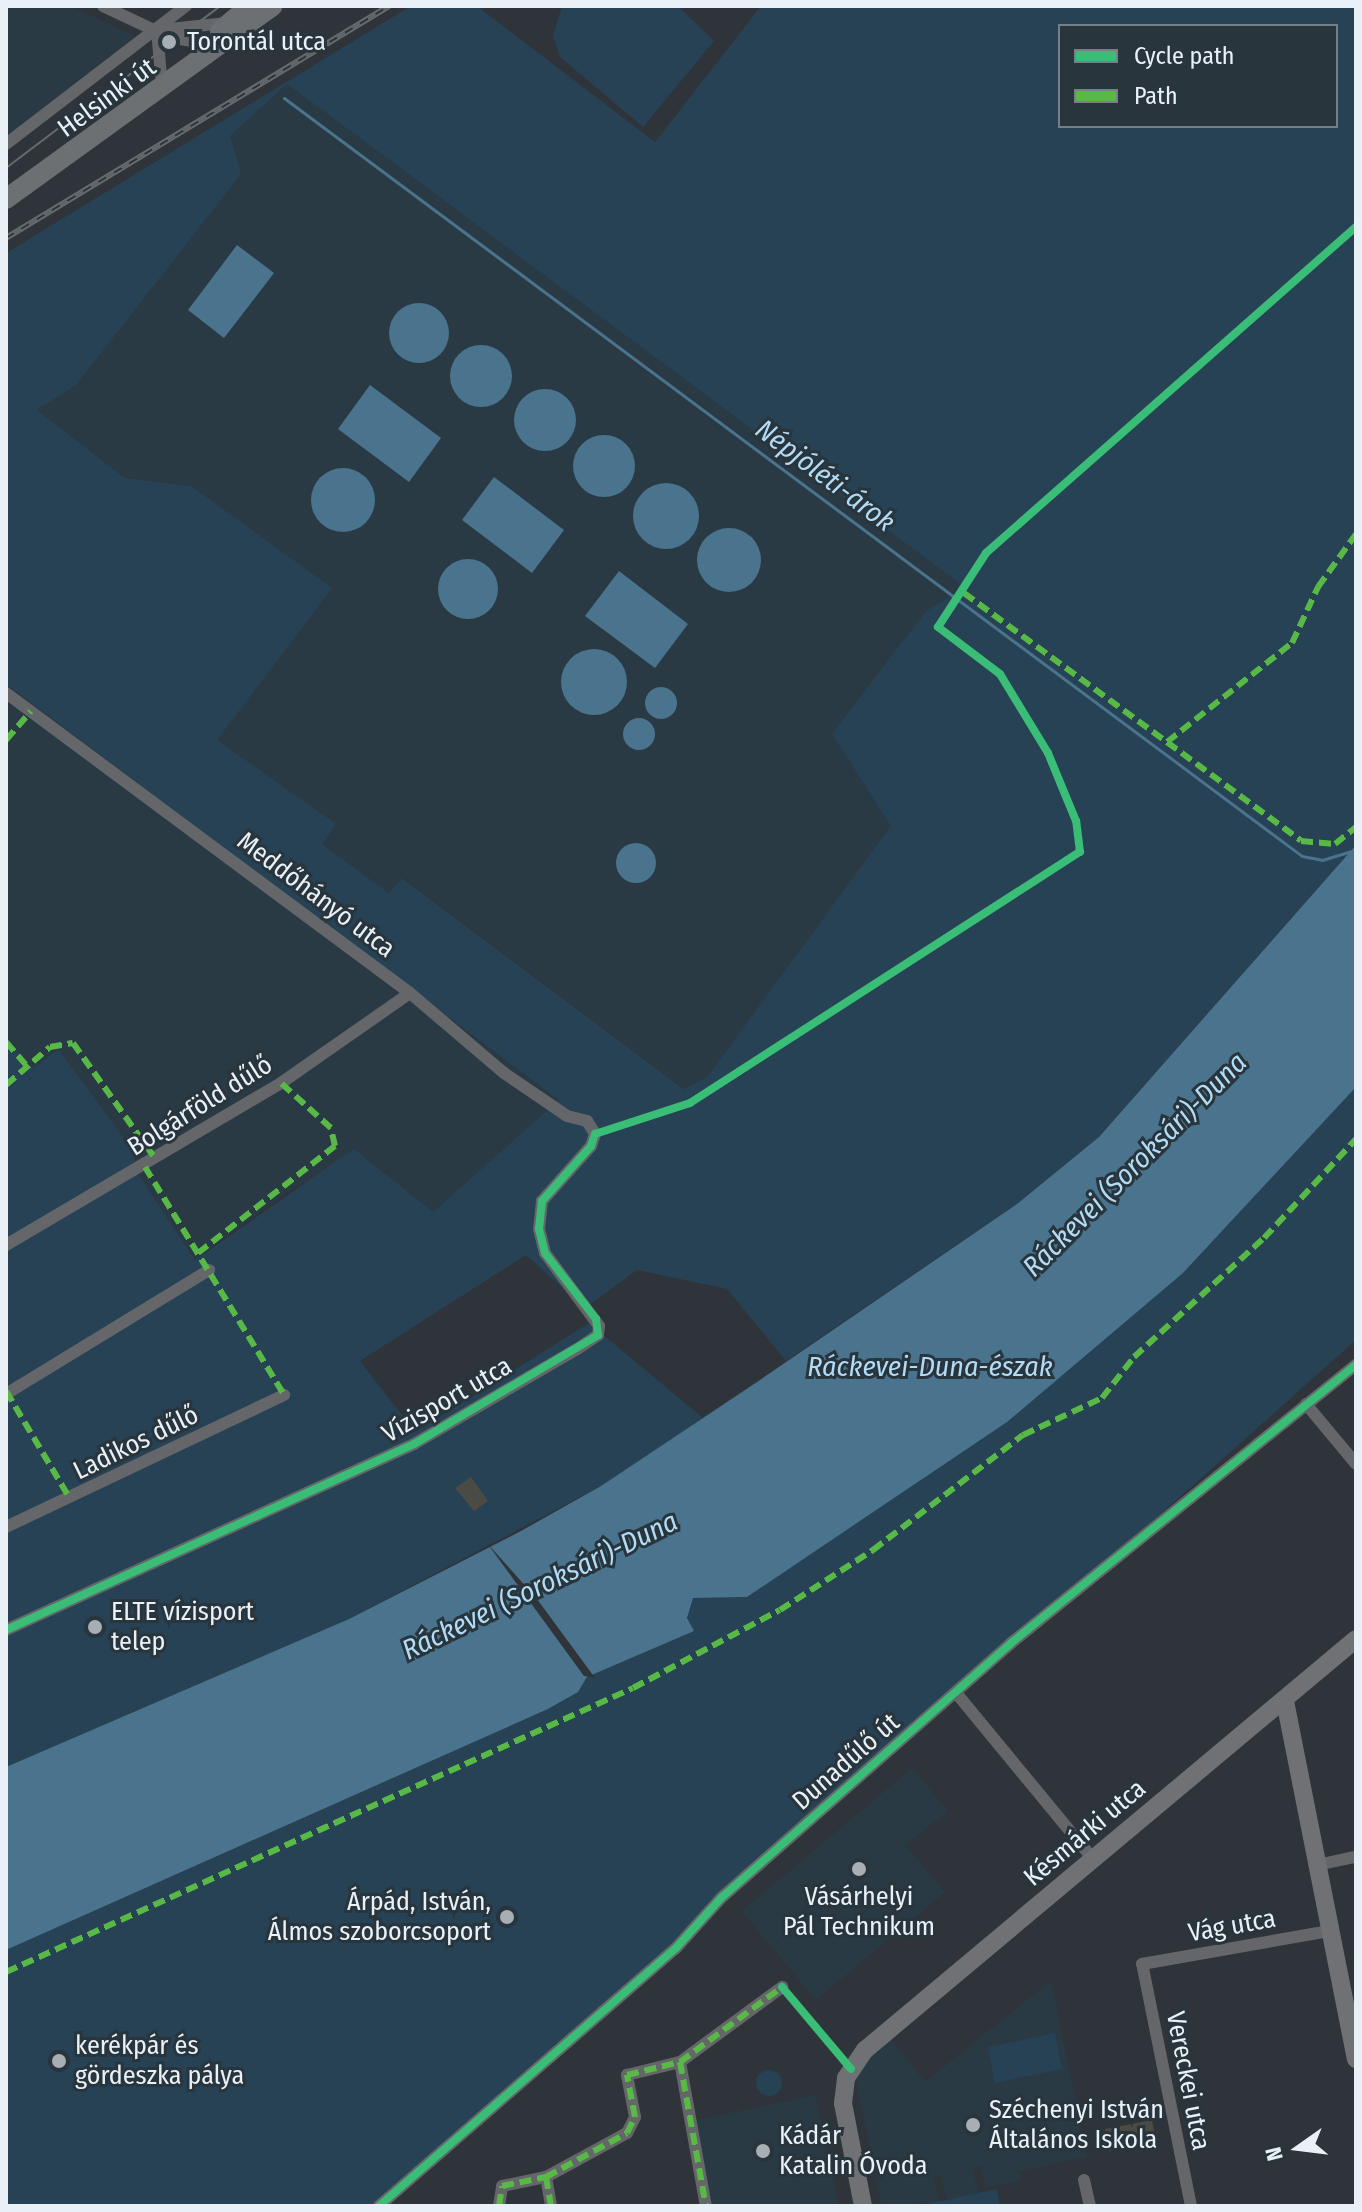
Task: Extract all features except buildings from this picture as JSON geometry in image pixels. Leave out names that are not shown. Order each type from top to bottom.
[{"type":"main road","name":"Helsinki út","points":[[6,199],[212,45],[233,20],[250,6]]},
{"type":"main road","name":"Helsinki út","points":[[6,185],[161,76],[273,6]]},
{"type":"street","points":[[103,6],[157,30],[212,45]]},
{"type":"street","name":"Helsinki út","points":[[6,144],[186,6]]},
{"type":"street","points":[[157,30],[196,30],[233,20]]},
{"type":"street","points":[[157,30],[161,76]]},
{"type":"street","name":"Meddőhányó utca","points":[[6,693],[410,993],[504,1073],[567,1116],[587,1121],[595,1134]]},
{"type":"street","name":"Bolgárföld dűlő","points":[[6,1245],[281,1083],[410,993]]},
{"type":"street","name":"Vízisport utca","points":[[6,1630],[414,1444],[598,1335],[596,1319],[545,1253],[539,1229],[542,1201],[591,1146],[595,1134]]},
{"type":"street","points":[[6,1394],[209,1270]]},
{"type":"street","name":"Dunadűlő út","points":[[379,2206],[957,1694],[1356,1365]]},
{"type":"street","name":"Ladikos dűlő","points":[[6,1527],[284,1395]]},
{"type":"street","points":[[1306,1404],[1356,1464]]},
{"type":"street","name":"Késmárki utca","points":[[863,2206],[843,2103],[851,2069],[865,2050],[1353,1647]]},
{"type":"street","points":[[957,1694],[1094,1860]]},
{"type":"street","points":[[1285,1701],[1356,2054]]},
{"type":"street","points":[[1317,1865],[1356,1857]]},
{"type":"street","name":"Vág utca","points":[[1142,1964],[1329,1931]]},
{"type":"street","name":"Vereckei utca","points":[[1142,1964],[1191,2206]]},
{"type":"street","points":[[499,2206],[502,2186],[546,2177],[627,2133],[635,2117],[627,2075],[680,2062],[782,1987]]},
{"type":"street","points":[[680,2062],[706,2206]]},
{"type":"street","points":[[546,2177],[551,2206]]},
{"type":"street","points":[[1084,2180],[1090,2206]]},
{"type":"shaded area","points":[[6,6],[71,6],[136,37],[6,136]]},
{"type":"shaded area","points":[[411,6],[477,6],[655,142],[761,6],[1356,6],[1356,845],[1099,1137],[1017,1204],[786,1361],[727,1289],[637,1270],[585,1308],[526,1255],[360,1361],[415,1432],[589,1323],[703,1418],[601,1486],[349,1619],[6,1767],[6,1039],[33,1068],[58,1049],[137,1156],[132,1164],[195,1260],[354,1149],[433,1212],[559,1100],[6,684],[6,253]],"holes":[[[287,84],[959,583],[955,594],[926,611],[832,734],[891,826],[707,1077],[684,1089],[402,878],[389,893],[322,844],[336,824],[217,740],[332,588],[191,486],[125,478],[37,410],[76,385],[241,174],[230,136]]]},
{"type":"shaded area","points":[[562,6],[678,6],[714,41],[643,127],[560,57],[553,35]]},
{"type":"shaded area","points":[[287,84],[959,583],[955,594],[923,615],[892,826],[707,1077],[685,1089],[403,878],[389,893],[322,844],[335,824],[216,740],[191,486],[125,478],[37,410],[76,384],[230,136]]},
{"type":"shaded area","points":[[6,684],[560,1100],[433,1212],[296,1186],[195,1260],[58,1049],[33,1068],[6,1039]]},
{"type":"shaded area","points":[[1356,1087],[1356,1340],[385,2206],[6,2206],[6,1950],[548,1709],[578,1692],[587,1677],[693,1631],[687,1618],[692,1598],[747,1597],[1183,1273]]},
{"type":"shaded area","name":"Vásárhelyi Pál Technikum","points":[[912,1768],[948,1811],[906,1845],[945,1892],[816,2000],[742,1911]]},
{"type":"shaded area","name":"Széchenyi István Általános Iskola","points":[[1051,1981],[1087,2157],[1019,2171],[1020,2181],[985,2188],[981,2166],[973,2168],[978,2193],[947,2200],[941,2175],[934,2176],[939,2202],[882,2206],[856,2082],[865,2056],[889,2037],[925,2082]]},
{"type":"shaded area","points":[[1055,2033],[1062,2069],[995,2083],[988,2047]]},
{"type":"shaded area","points":[[769,2070],[778,2074],[782,2083],[778,2092],[769,2096],[760,2092],[756,2083],[760,2074]]},
{"type":"shaded area","name":"Kádár Katalin Óvoda","points":[[815,2095],[839,2206],[711,2206],[693,2121]]},
{"type":"shaded area","points":[[997,2189],[1000,2206],[918,2206],[978,2193]]},
{"type":"water","points":[[237,245],[274,273],[224,338],[188,310]]},
{"type":"water","points":[[419,303],[430,305],[440,312],[447,322],[447,344],[440,354],[430,361],[419,363],[408,361],[398,354],[391,344],[389,333],[391,322],[398,312],[408,305]]},
{"type":"water","points":[[481,345],[503,354],[512,376],[503,398],[481,407],[459,398],[450,376],[459,354]]},
{"type":"water","points":[[370,385],[441,438],[409,482],[338,429]]},
{"type":"water","points":[[545,389],[567,398],[576,420],[567,442],[545,451],[523,442],[514,420],[523,398]]},
{"type":"water","points":[[604,435],[616,437],[626,444],[633,454],[633,478],[626,488],[616,495],[604,497],[592,495],[582,488],[575,478],[573,466],[575,454],[582,444],[592,437]]},
{"type":"water","points":[[343,468],[361,474],[369,482],[375,500],[369,518],[361,526],[343,532],[325,526],[317,518],[311,500],[317,482],[325,474]]},
{"type":"water","points":[[494,477],[564,530],[532,573],[462,520]]},
{"type":"water","points":[[666,483],[689,493],[699,516],[689,539],[666,549],[643,539],[633,516],[643,493]]},
{"type":"water","points":[[729,528],[741,530],[752,537],[759,548],[759,572],[752,583],[741,590],[729,592],[717,590],[706,583],[699,572],[697,560],[699,548],[706,537],[717,530]]},
{"type":"water","points":[[468,559],[490,567],[498,589],[490,611],[468,619],[446,611],[438,589],[446,567]]},
{"type":"water","points":[[619,571],[688,624],[655,668],[585,616]]},
{"type":"water","points":[[588,649],[600,649],[612,654],[622,664],[627,682],[625,695],[612,710],[600,715],[588,715],[576,710],[566,700],[561,688],[561,676],[566,664],[576,654]]},
{"type":"water","points":[[661,687],[673,691],[677,703],[673,715],[661,719],[649,715],[645,703],[649,691]]},
{"type":"water","points":[[639,718],[651,722],[655,734],[651,746],[639,750],[627,746],[623,734],[627,722]]},
{"type":"water","points":[[636,843],[650,849],[656,863],[650,877],[636,883],[622,877],[616,863],[622,849]]},
{"type":"water","name":"Ráckevei-Duna-észak","points":[[1356,845],[1356,1087],[1183,1273],[1007,1422],[747,1597],[693,1598],[687,1618],[694,1631],[587,1677],[578,1692],[548,1709],[6,1950],[6,1767],[349,1619],[521,1531],[601,1486],[757,1382],[1017,1204],[1099,1137]]},
{"type":"pier","points":[[487,1543],[537,1599],[595,1678],[584,1676]]},
{"type":"waterway","name":"Népjóléti-árok","points":[[284,98],[1302,856],[1322,860],[1351,851]]},
{"type":"tram line","points":[[6,168],[220,6]]},
{"type":"railway","points":[[6,238],[389,6]]},
{"type":"marked path","points":[[1167,742],[1292,643],[1318,587],[1356,534]]},
{"type":"marked path","points":[[964,593],[1301,841],[1335,844],[1356,827]]},
{"type":"marked path","points":[[6,740],[31,711]]},
{"type":"marked path","points":[[6,1042],[28,1067]]},
{"type":"marked path","points":[[6,1085],[50,1047],[73,1043],[156,1160]]},
{"type":"marked path","points":[[198,1253],[335,1146],[331,1128],[281,1083]]},
{"type":"marked path","points":[[6,1972],[633,1688],[780,1610],[873,1550],[1023,1435],[1102,1398],[1134,1357],[1264,1238],[1356,1139]]},
{"type":"marked path","points":[[145,1167],[284,1395]]},
{"type":"marked path","points":[[6,1391],[70,1499]]},
{"type":"marked path","points":[[499,2206],[502,2186],[546,2177],[627,2133],[635,2117],[627,2075],[680,2062],[782,1987]]},
{"type":"marked path","points":[[680,2062],[706,2206]]},
{"type":"marked path","points":[[546,2177],[551,2206]]},
{"type":"cycle path","points":[[6,1630],[414,1444],[598,1335],[596,1319],[545,1253],[539,1229],[542,1201],[591,1146],[595,1134],[690,1103],[1080,852],[1076,821],[1048,753],[1000,674],[938,627],[986,553],[1356,227]]},
{"type":"cycle path","points":[[379,2206],[676,1948],[721,1898],[1011,1643],[1356,1365]]},
{"type":"cycle path","points":[[782,1987],[851,2069]]},
{"type":"place","name":"Torontál utca","points":[[169,42]]},
{"type":"place","name":"ELTE vízisport telep","points":[[95,1627]]},
{"type":"place","name":"Vásárhelyi Pál Technikum","points":[[859,1869]]},
{"type":"place","name":"Árpád, István, Álmos szoborcsoport","points":[[507,1917]]},
{"type":"place","name":"kerékpár és gördeszka pálya","points":[[59,2061]]},
{"type":"place","name":"Széchenyi István Általános Iskola","points":[[973,2125]]},
{"type":"place","name":"Kádár Katalin Óvoda","points":[[763,2151]]},
{"type":"water label","name":"Ráckevei (Soroksári)-Duna","points":[[1135,1165]]},
{"type":"water label","name":"Ráckevei (Soroksári)-Duna","points":[[540,1586]]}]
